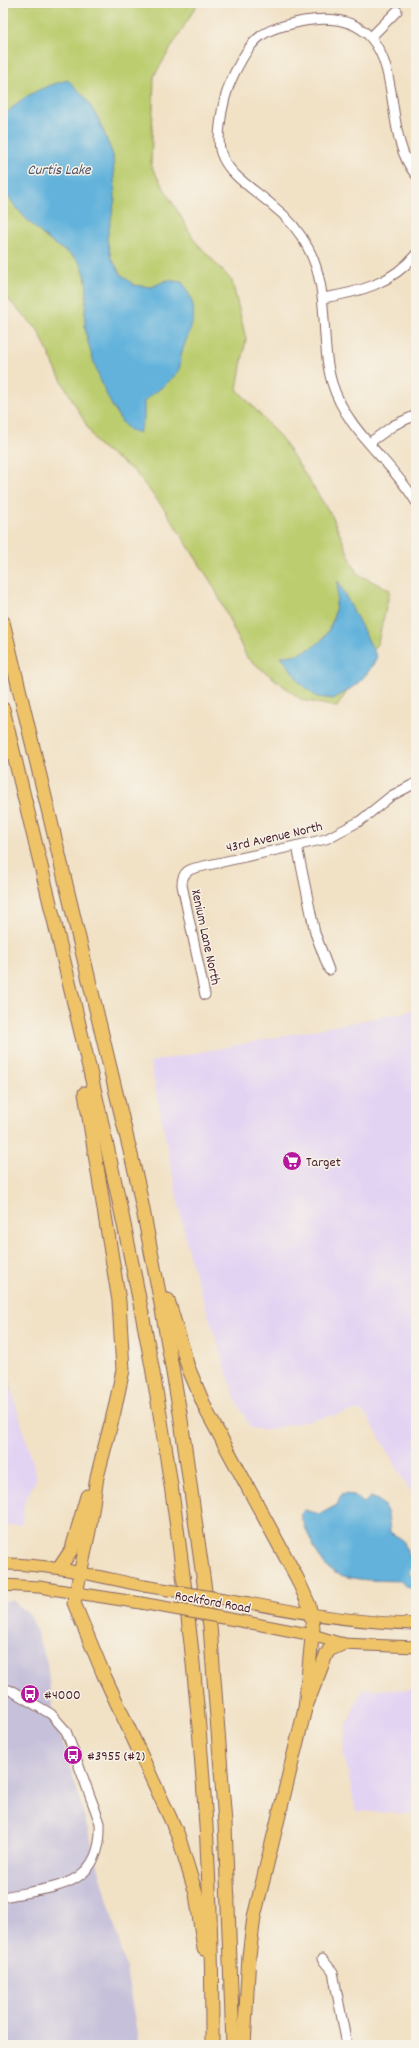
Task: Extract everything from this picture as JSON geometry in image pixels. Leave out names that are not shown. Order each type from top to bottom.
[{"type":"highway","points":[[3,622],[144,1216],[180,1413],[210,1626],[226,1823],[233,2045]]},
{"type":"highway","points":[[3,709],[86,1057],[127,1238],[152,1368],[175,1515],[190,1640],[201,1756],[211,1933],[212,2045]]},
{"type":"highway","points":[[86,1057],[83,1077],[119,1301],[123,1370],[96,1476],[89,1532],[74,1603],[183,1849],[196,1894],[212,2003]]},
{"type":"highway","points":[[144,1216],[177,1334],[195,1384],[236,1468],[297,1578],[311,1615],[313,1635],[305,1709]]},
{"type":"highway","points":[[60,1567],[72,1549],[88,1494],[96,1476]]},
{"type":"highway","points":[[244,2045],[248,1956],[254,1917],[305,1709],[326,1655],[329,1650],[342,1644]]},
{"type":"main road","name":"Rockford Road","points":[[3,1564],[60,1567],[144,1586],[249,1603],[311,1615],[365,1622],[416,1624]]},
{"type":"main road","name":"Rockford Road","points":[[3,1585],[39,1587],[141,1603],[313,1635],[342,1644],[416,1647]]},
{"type":"street","points":[[371,37],[397,11]]},
{"type":"street","points":[[416,175],[404,156],[382,57],[371,37],[352,23],[322,18],[294,23],[269,30],[250,46],[225,94],[221,111],[219,137],[221,152],[232,171],[286,218],[308,248],[321,282],[328,362],[332,383],[340,403],[349,419],[398,476],[416,502]]},
{"type":"street","points":[[323,298],[357,292],[384,282],[398,272],[416,254]]},
{"type":"street","points":[[369,443],[394,425],[416,415]]},
{"type":"street","name":"43rd Avenue North","points":[[182,885],[182,879],[189,869],[326,839],[344,831],[360,821],[391,796],[416,783]]},
{"type":"street","points":[[297,846],[315,933],[330,970]]},
{"type":"street","name":"Xenium Lane North","points":[[182,885],[205,995]]},
{"type":"street","points":[[3,1688],[12,1691],[51,1714],[66,1731],[100,1823],[101,1836],[98,1850],[84,1874],[58,1886],[3,1897]]},
{"type":"street","points":[[322,1959],[333,1972],[347,2045]]},
{"type":"shaded area","points":[[416,1010],[416,1501],[369,1419],[361,1411],[348,1412],[265,1430],[251,1428],[236,1401],[189,1255],[150,1062]]},
{"type":"shaded area","points":[[3,1348],[12,1391],[3,1392]]},
{"type":"shaded area","points":[[12,1391],[37,1477],[24,1503],[22,1524],[3,1527],[3,1392]]},
{"type":"shaded area","points":[[12,1600],[31,1616],[47,1663],[52,1708],[75,1783],[125,1963],[139,2045],[3,2045],[3,1601]]},
{"type":"shaded area","points":[[363,1689],[416,1690],[416,1814],[356,1811],[343,1751],[347,1724]]},
{"type":"green space","points":[[3,3],[198,3],[154,76],[151,166],[195,241],[232,281],[246,339],[237,389],[282,439],[332,516],[357,574],[390,590],[378,642],[337,707],[302,700],[247,658],[214,587],[166,511],[134,471],[97,444],[58,374],[38,330],[3,294]]},
{"type":"water","name":"Curtis Lake","points":[[68,80],[84,96],[98,118],[113,155],[115,199],[107,239],[111,258],[121,274],[134,285],[152,287],[167,280],[182,282],[192,302],[194,311],[191,326],[181,355],[179,369],[170,381],[144,401],[144,418],[139,433],[131,431],[123,423],[108,398],[95,366],[90,351],[85,326],[87,291],[85,276],[81,265],[75,258],[54,244],[33,225],[10,200],[3,185],[3,118],[16,104],[32,93]]},
{"type":"water","points":[[338,581],[377,657],[369,671],[359,682],[333,699],[317,697],[301,684],[281,656],[297,654],[307,650],[316,645],[323,638],[329,630],[335,612]]},
{"type":"water","points":[[341,1495],[353,1495],[364,1503],[370,1497],[381,1502],[384,1506],[388,1515],[390,1532],[403,1540],[413,1564],[409,1573],[416,1583],[411,1588],[406,1587],[401,1581],[364,1580],[344,1576],[329,1569],[325,1565],[313,1544],[300,1515],[305,1510],[320,1514],[337,1505]]},
{"type":"place","name":"Target","points":[[292,1161]]},
{"type":"place","name":"#4000","points":[[30,1694]]},
{"type":"place","name":"#3955 (#2)","points":[[73,1755]]}]
